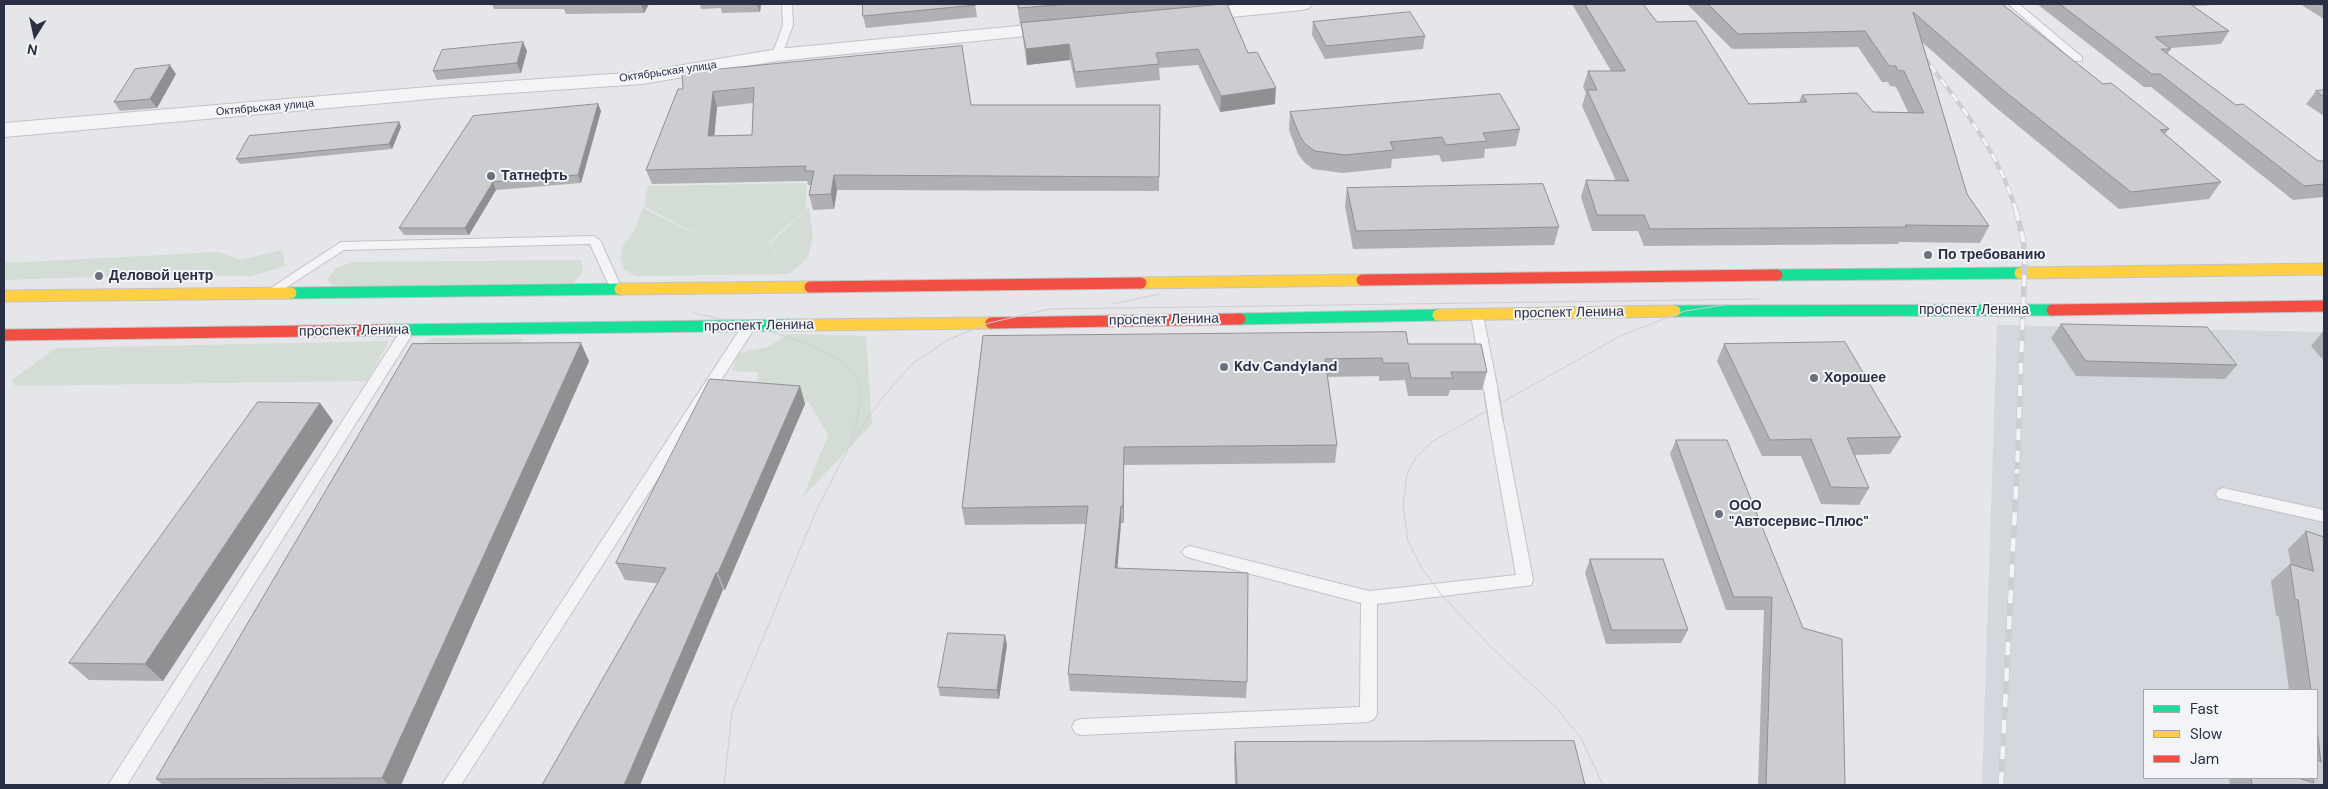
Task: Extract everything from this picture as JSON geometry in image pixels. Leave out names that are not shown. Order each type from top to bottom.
[{"type":"main road","points":[[4,296],[2324,268]]},
{"type":"main road","name":"проспект Ленина","points":[[4,335],[1477,315],[2324,306]]},
{"type":"street","points":[[1173,16],[1302,4]]},
{"type":"street","name":"Октябрьская улица","points":[[4,130],[452,91],[642,78],[777,55],[1074,26]]},
{"type":"lane","points":[[777,55],[788,24],[787,4]]},
{"type":"lane","points":[[2013,4],[2078,59]]},
{"type":"lane","points":[[269,293],[341,246],[594,240],[616,289]]},
{"type":"lane","points":[[1190,552],[1369,598],[1525,580],[1477,315]]},
{"type":"lane","points":[[451,785],[749,326]]},
{"type":"lane","points":[[117,785],[408,330]]},
{"type":"lane","points":[[2223,494],[2324,516]]},
{"type":"lane","points":[[1081,727],[1368,714],[1369,598]]},
{"type":"shaded area","points":[[807,183],[805,210],[767,244],[770,243],[781,268],[771,243],[809,207],[813,237],[808,257],[797,262],[808,258],[789,274],[636,276],[625,270],[619,257],[622,257],[621,249],[633,233],[643,208],[714,243],[644,206],[648,186]]},
{"type":"shaded area","points":[[282,250],[285,266],[251,276],[125,276],[4,280],[5,263],[219,252],[240,260]]},
{"type":"shaded area","points":[[581,260],[583,272],[573,283],[333,286],[327,280],[336,268],[353,262]]},
{"type":"shaded area","points":[[1997,325],[2324,332],[2324,785],[1982,785]]},
{"type":"shaded area","points":[[788,334],[866,336],[872,424],[803,497],[828,435],[809,402],[755,397],[758,372],[732,371],[738,353],[768,347]]},
{"type":"shaded area","points":[[432,338],[524,339],[508,356],[411,350]]},
{"type":"shaded area","points":[[389,341],[367,381],[15,386],[12,380],[56,348]]},
{"type":"building","points":[[863,4],[975,4],[976,5],[863,16]]},
{"type":"building","points":[[1018,4],[1069,4],[1019,8]]},
{"type":"building","points":[[1227,4],[1248,53],[1257,52],[1276,88],[1221,96],[1198,49],[1156,53],[1159,64],[1075,72],[1069,44],[1026,49],[1021,23]]},
{"type":"building","points":[[1585,4],[1643,4],[1657,22],[1696,21],[1749,104],[1807,102],[1802,95],[1857,93],[1873,112],[1924,113],[1904,71],[1897,70],[1896,66],[1889,66],[1865,31],[1738,34],[1708,4],[2002,4],[2103,84],[2111,83],[2169,129],[2160,130],[2221,182],[2131,192],[2003,90],[1913,12],[1967,194],[1989,226],[1905,225],[1907,227],[1650,229],[1644,215],[1597,215],[1586,180],[1629,181],[1587,90],[1597,90],[1588,71],[1625,71]]},
{"type":"building","points":[[2060,4],[2190,4],[2229,31],[2155,37],[2171,49],[2161,49],[2236,105],[2243,104],[2318,161],[2324,161],[2324,184],[2304,186],[2160,74],[2152,74]]},
{"type":"building","points":[[1410,12],[1425,36],[1326,46],[1313,22]]},
{"type":"building","points":[[523,42],[517,63],[433,71],[442,50]]},
{"type":"building","points":[[962,46],[971,105],[1160,105],[1159,177],[834,175],[831,194],[809,195],[814,171],[805,171],[806,166],[646,170],[678,89],[683,89],[682,73]],"holes":[[[754,88],[752,135],[708,136],[713,92]]]},
{"type":"building","points":[[170,65],[150,99],[114,102],[135,69]]},
{"type":"building","points":[[2324,90],[2324,97],[2316,91]]},
{"type":"building","points":[[1500,94],[1520,129],[1483,133],[1487,141],[1446,145],[1442,137],[1390,142],[1394,150],[1345,155],[1315,151],[1305,144],[1290,112]]},
{"type":"building","points":[[598,104],[578,175],[493,182],[465,228],[399,228],[473,116]]},
{"type":"building","points":[[399,122],[389,144],[236,159],[249,136]]},
{"type":"building","points":[[1543,184],[1559,227],[1356,231],[1347,188]]},
{"type":"building","points":[[2061,324],[2207,327],[2237,365],[2086,361]]},
{"type":"building","points":[[1406,332],[1408,344],[1481,344],[1487,372],[1451,372],[1453,378],[1411,378],[1408,363],[1383,363],[1382,358],[1325,359],[1337,445],[1124,447],[1123,506],[1121,506],[1115,568],[1248,573],[1247,682],[1068,674],[1088,506],[962,508],[983,336]]},
{"type":"building","points":[[1845,342],[1901,437],[1847,438],[1869,488],[1831,487],[1811,439],[1770,440],[1724,344]]},
{"type":"building","points":[[581,343],[382,778],[156,779],[412,344]]},
{"type":"building","points":[[710,379],[800,386],[624,785],[542,785],[666,568],[616,563]]},
{"type":"building","points":[[258,402],[320,403],[145,664],[69,663]]},
{"type":"building","points":[[1676,440],[1727,440],[1803,628],[1842,639],[1845,785],[1766,785],[1772,597],[1734,597]]},
{"type":"building","points":[[2306,531],[2324,537],[2324,785],[2252,785],[2251,779],[2301,779],[2314,783],[2313,779],[2318,779],[2318,760],[2321,762],[2318,738],[2318,689],[2311,689],[2298,600],[2295,599],[2290,564],[2313,571]]},
{"type":"building","points":[[1590,559],[1663,559],[1688,630],[1612,630]]},
{"type":"building","points":[[948,633],[1005,635],[997,690],[938,687]]},
{"type":"building","points":[[1574,741],[1585,785],[1237,785],[1235,742]]},
{"type":"tram line","points":[[1113,304],[1159,294]]},
{"type":"tram line","points":[[724,785],[732,712],[816,511],[852,441],[883,397],[913,363],[948,340],[989,323],[1050,309],[1759,299]]},
{"type":"tram line","points":[[1603,785],[1581,738],[1556,707],[1490,646],[1440,593],[1421,567],[1408,541],[1403,505],[1407,474],[1416,457],[1433,441],[1622,335],[1685,311],[1724,305]]},
{"type":"tram line","points":[[694,313],[784,336],[832,355],[848,367],[858,380],[860,387],[859,409],[852,437]]},
{"type":"railway","points":[[1919,51],[1962,107],[1988,147],[2009,189],[2016,211]]},
{"type":"railway","points":[[2016,210],[2023,239],[2025,260],[2017,470]]},
{"type":"railway","points":[[2001,785],[2017,469]]},
{"type":"traffic: fast","points":[[1777,275],[2020,273]]},
{"type":"traffic: fast","points":[[291,293],[620,289]]},
{"type":"traffic: fast","points":[[1675,311],[2052,310]]},
{"type":"traffic: fast","points":[[1240,319],[1438,315]]},
{"type":"traffic: fast","points":[[390,330],[800,325]]},
{"type":"traffic: slow","points":[[2020,273],[2324,269]]},
{"type":"traffic: slow","points":[[1141,283],[1362,280]]},
{"type":"traffic: slow","points":[[620,289],[810,287]]},
{"type":"traffic: slow","points":[[4,296],[291,293]]},
{"type":"traffic: slow","points":[[1438,315],[1675,311]]},
{"type":"traffic: slow","points":[[800,325],[991,323]]},
{"type":"traffic: jam","points":[[1362,280],[1777,275]]},
{"type":"traffic: jam","points":[[810,287],[1141,283]]},
{"type":"traffic: jam","points":[[2052,310],[2324,306]]},
{"type":"traffic: jam","points":[[991,323],[1240,319]]},
{"type":"traffic: jam","points":[[4,335],[390,330]]},
{"type":"place","name":"Татнефть","points":[[491,176]]},
{"type":"place","name":"По требованию","points":[[1928,255]]},
{"type":"place","name":"Деловой центр","points":[[99,276]]},
{"type":"place","name":"Kdv Candyland","points":[[1224,367]]},
{"type":"place","name":"Хорошее","points":[[1814,378]]},
{"type":"place","name":"ООО \"Автосервис-Плюс\"","points":[[1719,514]]}]
